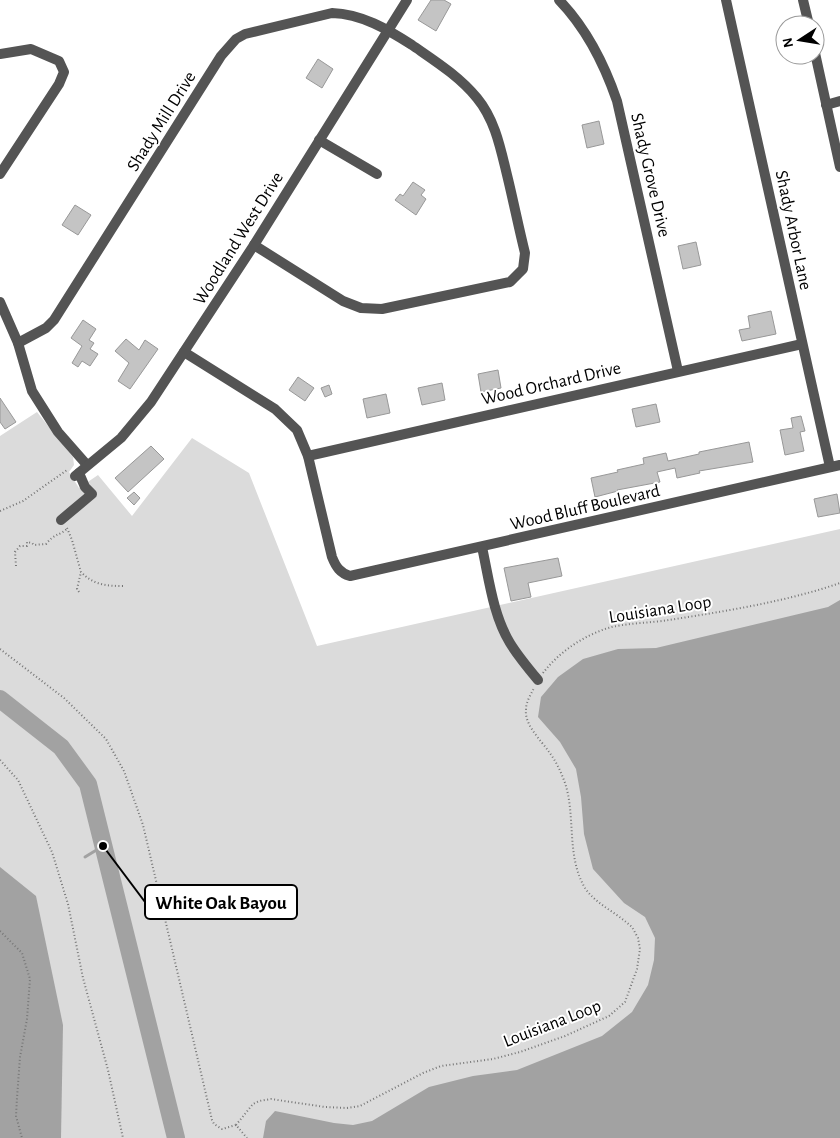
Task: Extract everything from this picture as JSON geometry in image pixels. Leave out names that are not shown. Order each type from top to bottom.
[{"type":"street","name":"Woodland West Drive","points":[[77,474],[121,438],[151,402],[254,244],[407,0]]},
{"type":"street","name":"Shady Arbor Lane","points":[[726,0],[802,344],[835,466]]},
{"type":"street","points":[[804,0],[807,15]]},
{"type":"street","name":"Shady Grove Drive","points":[[564,2],[590,40],[602,62],[617,101],[678,371]]},
{"type":"street","name":"Shady Mill Drive","points":[[18,343],[46,328],[54,320],[221,56],[236,39],[254,31],[332,13],[362,18],[388,30],[453,74],[477,98],[484,108],[498,139],[526,253],[523,270],[510,282],[382,309],[354,306],[254,244]]},
{"type":"street","points":[[0,54],[31,49],[59,61],[64,72],[59,84],[0,174]]},
{"type":"street","points":[[818,65],[840,167]]},
{"type":"street","points":[[826,104],[840,102]]},
{"type":"street","points":[[319,140],[377,174]]},
{"type":"street","points":[[0,302],[18,343],[32,391],[58,432],[87,465]]},
{"type":"street","name":"Wood Orchard Drive","points":[[308,456],[802,344]]},
{"type":"street","points":[[184,352],[283,415],[297,430],[308,456]]},
{"type":"street","name":"Wood Bluff Boulevard","points":[[308,456],[332,557],[338,569],[343,574],[350,576],[835,466]]},
{"type":"street","points":[[64,524],[92,494],[77,474]]},
{"type":"street","points":[[482,547],[495,608],[504,632],[516,652],[538,680]]},
{"type":"path","points":[[0,511],[23,501],[70,468],[73,468],[77,474]]},
{"type":"path","points":[[61,533],[55,526],[64,524]]},
{"type":"path","points":[[61,533],[64,524]]},
{"type":"path","points":[[64,524],[81,572],[79,592]]},
{"type":"path","points":[[16,566],[14,555],[16,549],[20,546],[27,546],[27,542],[34,545],[44,545],[52,536],[61,533]]},
{"type":"path","points":[[81,572],[88,579],[96,583],[123,586]]},
{"type":"path","name":"Louisiana Loop","points":[[236,1125],[252,1104],[271,1098],[325,1107],[347,1108],[360,1106],[414,1077],[441,1066],[506,1056],[565,1036],[609,1016],[625,1002],[637,969],[640,954],[638,938],[632,927],[591,895],[580,876],[574,854],[566,784],[556,763],[526,716],[527,704],[538,680],[551,662],[562,652],[584,639],[609,628],[662,622],[727,611],[776,601],[840,582]]},
{"type":"path","points":[[0,649],[64,698],[106,739],[124,771],[142,825],[212,1120],[214,1124],[222,1129],[236,1125],[247,1138]]},
{"type":"path","points":[[0,760],[18,780],[52,852],[68,904],[83,978],[108,1070],[123,1138]]},
{"type":"path","points":[[0,931],[22,953],[30,979],[27,1019],[20,1057],[16,1116],[22,1138]]},
{"type":"shaded area","points":[[37,412],[73,457],[74,465],[69,472],[79,488],[98,475],[132,516],[192,438],[249,473],[317,646],[840,529],[840,1138],[0,1138],[0,436]]},
{"type":"shaded area","points":[[840,600],[840,1138],[263,1138],[266,1121],[275,1111],[353,1125],[372,1121],[429,1087],[473,1076],[517,1070],[602,1036],[632,1012],[648,985],[654,960],[655,938],[645,917],[624,903],[593,869],[584,834],[581,797],[576,769],[560,742],[538,717],[541,697],[558,677],[583,659],[618,649],[656,648],[828,607]]},
{"type":"shaded area","points":[[0,867],[36,896],[63,1025],[61,1138],[0,1138]]},
{"type":"building","points":[[431,0],[444,0],[451,4],[436,31],[418,20]]},
{"type":"building","points":[[318,59],[333,69],[322,88],[306,78]]},
{"type":"building","points":[[599,121],[604,144],[587,148],[582,125]]},
{"type":"building","points":[[413,182],[425,190],[421,195],[426,199],[416,215],[395,200],[400,194],[403,196]]},
{"type":"building","points":[[75,205],[91,215],[78,235],[62,225]]},
{"type":"building","points":[[696,242],[701,265],[683,269],[678,246]]},
{"type":"building","points":[[771,311],[776,334],[742,341],[739,330],[750,328],[748,316]]},
{"type":"building","points":[[83,320],[96,329],[89,340],[94,343],[90,349],[98,354],[90,366],[82,361],[78,367],[72,363],[82,346],[71,338]]},
{"type":"building","points":[[126,339],[139,350],[145,340],[158,349],[130,389],[118,381],[129,363],[115,351]]},
{"type":"building","points":[[498,370],[501,388],[481,392],[478,374]]},
{"type":"building","points":[[298,377],[314,388],[305,401],[289,390]]},
{"type":"building","points":[[442,383],[445,400],[422,405],[418,388]]},
{"type":"building","points":[[329,385],[332,394],[325,397],[321,388]]},
{"type":"building","points":[[386,394],[390,413],[367,418],[363,399]]},
{"type":"building","points":[[0,398],[16,422],[5,429],[0,422]]},
{"type":"building","points":[[656,404],[660,422],[636,427],[632,409]]},
{"type":"building","points":[[801,416],[805,431],[800,432],[804,451],[785,455],[780,430],[793,428],[791,418]]},
{"type":"building","points":[[749,442],[753,462],[699,471],[700,473],[677,478],[675,468],[657,472],[660,482],[617,490],[595,497],[591,478],[644,464],[643,458],[666,453],[668,461],[699,454],[699,452]]},
{"type":"building","points":[[151,446],[164,459],[128,492],[115,478]]},
{"type":"building","points":[[134,492],[140,498],[134,505],[127,498]]},
{"type":"building","points":[[837,494],[840,513],[818,517],[814,499]]},
{"type":"building","points":[[558,558],[562,576],[528,583],[531,597],[511,601],[504,568]]},
{"type":"waterway","points":[[0,699],[61,747],[88,784],[176,1138]]},
{"type":"waterway","points":[[85,857],[103,846]]},
{"type":"place","name":"White Oak Bayou","points":[[103,846]]}]
